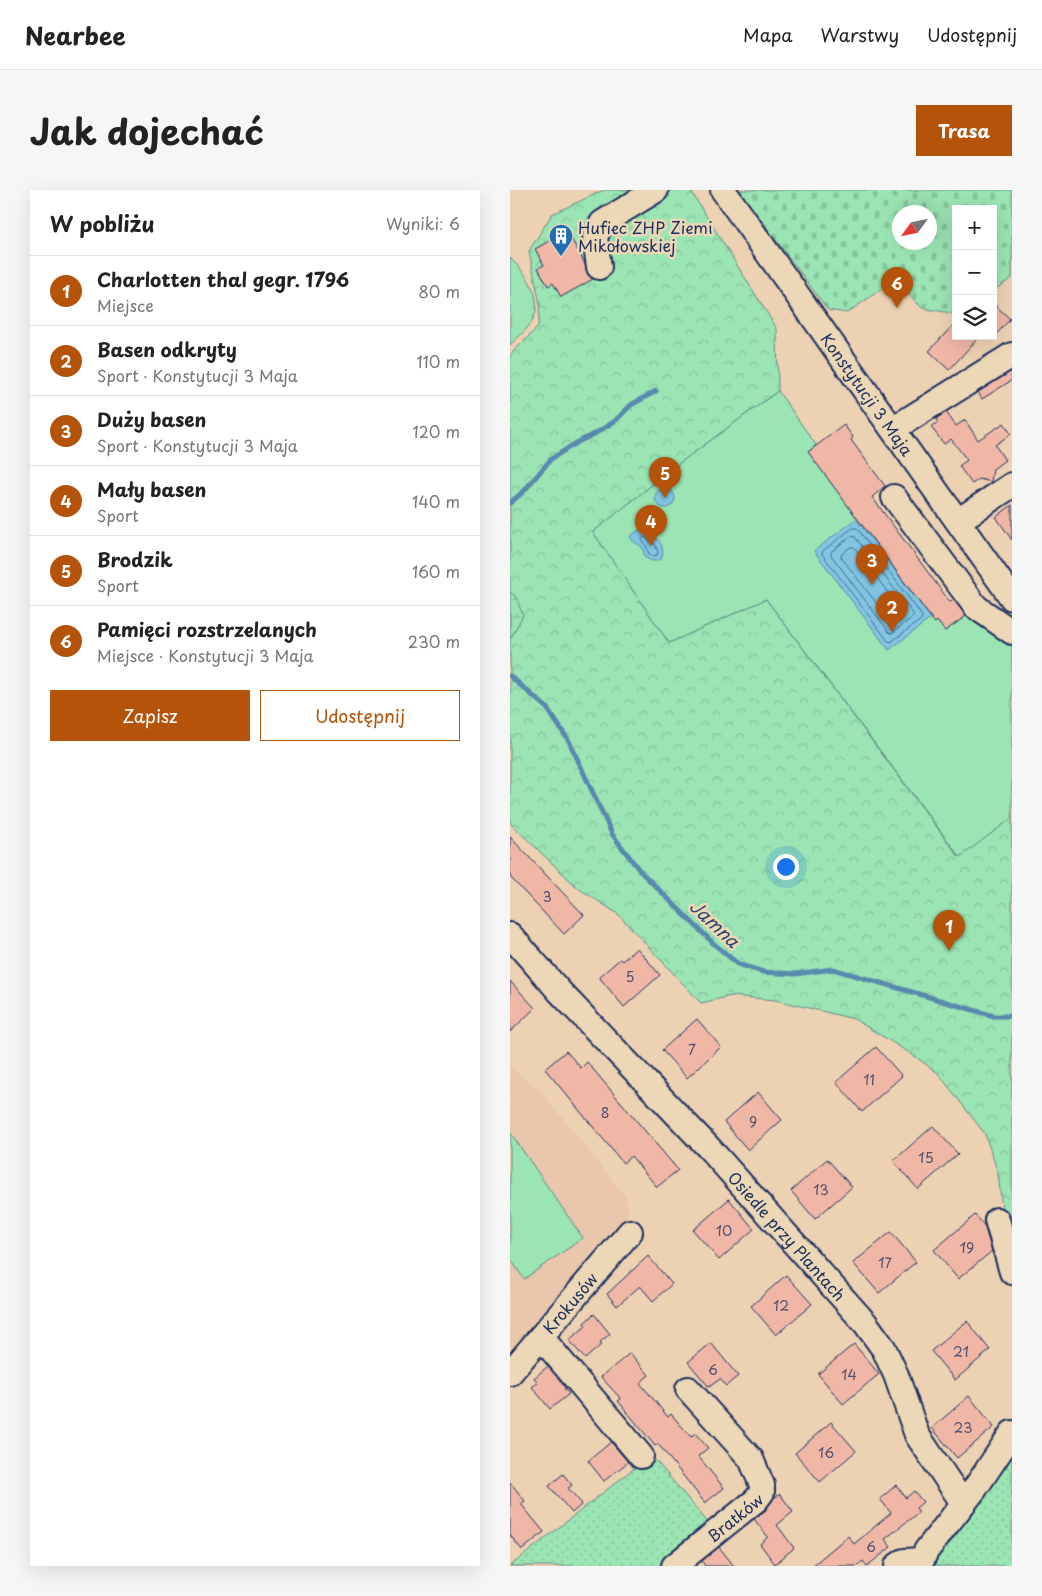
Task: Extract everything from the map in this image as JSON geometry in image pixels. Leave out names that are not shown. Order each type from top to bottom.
[{"type":"street","points":[[599,267],[595,237],[602,223],[656,190]]},
{"type":"street","name":"Konstytucji 3 Maja","points":[[724,190],[1012,598]]},
{"type":"street","points":[[893,429],[1012,355]]},
{"type":"street","points":[[958,521],[1012,485]]},
{"type":"street","points":[[894,497],[976,607],[1012,632]]},
{"type":"street","name":"Osiedle przy Plantach","points":[[510,936],[560,992],[721,1161],[866,1324],[884,1349],[896,1375],[917,1436],[963,1503]]},
{"type":"street","points":[[997,1220],[1012,1272]]},
{"type":"street","name":"Krokusów","points":[[510,1373],[630,1232]]},
{"type":"street","points":[[541,1337],[640,1456]]},
{"type":"street","name":"Bratków","points":[[674,1566],[756,1500],[762,1492],[762,1485],[751,1459],[688,1389]]},
{"type":"street","points":[[897,1566],[904,1561],[922,1563],[926,1551],[974,1490],[1012,1433]]},
{"type":"shaded area","points":[[510,1067],[539,1089],[627,1198],[628,1216],[615,1242],[510,1360]]},
{"type":"green space","points":[[604,190],[690,190],[777,329],[778,391],[677,465],[593,532],[669,643],[766,599],[959,857],[1012,818],[1012,1216],[1003,1216],[998,1173],[985,1134],[938,1073],[913,1055],[854,1019],[776,1000],[731,996],[701,1003],[618,914],[578,888],[510,823],[510,355],[538,327],[540,304],[529,251],[552,214]]},
{"type":"green space","points":[[739,190],[1012,190],[1012,278],[997,288],[997,205],[952,205],[952,313],[922,308],[895,280],[847,313],[828,310]]},
{"type":"green space","points":[[510,258],[532,286],[536,304],[532,321],[525,331],[510,345]]},
{"type":"green space","points":[[778,391],[816,445],[808,452],[951,603],[957,598],[969,614],[1012,644],[1012,818],[960,857],[766,599],[669,643],[593,532],[677,465]]},
{"type":"green space","points":[[510,592],[515,596],[523,615],[511,638],[510,638]]},
{"type":"green space","points":[[510,1132],[583,1238],[524,1279],[510,1258]]},
{"type":"green space","points":[[1012,1454],[1012,1566],[929,1566]]},
{"type":"green space","points":[[651,1455],[711,1526],[660,1566],[510,1566]]},
{"type":"water","points":[[665,488],[672,491],[675,498],[672,505],[665,508],[658,505],[655,498],[658,491]]},
{"type":"water","points":[[856,519],[931,618],[889,650],[814,551]]},
{"type":"water","points":[[639,530],[657,539],[662,547],[662,558],[654,561],[645,557],[642,547],[632,540],[630,536]]},
{"type":"building","name":"Hufiec ZHP Ziemi Mikołowskiej","points":[[567,231],[584,262],[588,275],[593,279],[561,297],[553,283],[548,286],[538,268],[544,265],[535,249]]},
{"type":"building","points":[[997,307],[1010,319],[997,334]]},
{"type":"building","points":[[952,326],[952,340],[976,340],[949,370],[929,351]]},
{"type":"building","points":[[1012,371],[1012,380],[982,399],[978,392]]},
{"type":"building","points":[[946,412],[956,426],[965,420],[978,440],[1004,423],[1011,434],[995,445],[1005,460],[993,469],[991,482],[979,479],[972,484],[959,466],[967,460],[951,439],[944,444],[931,427],[938,422],[936,419]]},
{"type":"building","points":[[844,425],[853,437],[851,440],[885,486],[872,497],[950,602],[954,600],[966,616],[945,631],[937,621],[935,623],[931,618],[808,452]]},
{"type":"building","points":[[1012,505],[1012,540],[996,517]]},
{"type":"building","points":[[510,837],[584,915],[564,934],[510,877]]},
{"type":"building","points":[[637,948],[660,975],[624,1007],[599,977],[620,959],[622,961]]},
{"type":"building","points":[[510,981],[535,1008],[510,1032]]},
{"type":"building","points":[[697,1019],[721,1047],[687,1078],[662,1050]]},
{"type":"building","points":[[876,1047],[902,1076],[862,1112],[836,1082]]},
{"type":"building","points":[[566,1051],[581,1068],[587,1062],[678,1170],[657,1187],[631,1156],[623,1163],[545,1069]]},
{"type":"building","points":[[758,1092],[782,1120],[748,1150],[724,1122]]},
{"type":"building","points":[[933,1126],[958,1154],[918,1189],[893,1161]]},
{"type":"building","points":[[827,1159],[852,1187],[815,1219],[791,1191]]},
{"type":"building","points":[[729,1199],[754,1229],[719,1260],[693,1230]]},
{"type":"building","points":[[975,1215],[984,1225],[992,1251],[958,1279],[934,1250]]},
{"type":"building","points":[[891,1232],[916,1262],[879,1293],[853,1263]]},
{"type":"building","points":[[648,1256],[672,1284],[653,1301],[640,1286],[617,1306],[607,1294]]},
{"type":"building","points":[[786,1275],[812,1304],[776,1335],[751,1306]]},
{"type":"building","points":[[594,1314],[610,1334],[585,1359],[569,1340],[586,1326],[584,1323]]},
{"type":"building","points":[[967,1321],[990,1350],[955,1380],[931,1351]]},
{"type":"building","points":[[711,1343],[738,1376],[726,1386],[720,1379],[709,1387],[688,1362]]},
{"type":"building","points":[[854,1344],[879,1374],[843,1404],[818,1374]]},
{"type":"building","points":[[630,1353],[649,1375],[640,1383],[668,1417],[671,1414],[691,1437],[695,1433],[708,1448],[698,1456],[724,1488],[705,1503],[658,1444],[655,1446],[618,1401],[621,1399],[601,1377]]},
{"type":"building","points":[[548,1366],[569,1394],[550,1409],[532,1387],[538,1382],[534,1378]]},
{"type":"building","points":[[969,1396],[994,1427],[957,1458],[932,1428]]},
{"type":"building","points":[[831,1422],[856,1451],[820,1482],[795,1453]]},
{"type":"building","points":[[611,1442],[628,1462],[604,1481],[588,1461]]},
{"type":"building","points":[[563,1474],[572,1485],[568,1488],[582,1504],[572,1513],[549,1486]]},
{"type":"building","points":[[510,1482],[525,1501],[521,1504],[544,1532],[522,1550],[510,1535]]},
{"type":"building","points":[[896,1485],[906,1498],[914,1491],[923,1502],[916,1508],[919,1512],[885,1539],[891,1547],[867,1566],[863,1561],[857,1566],[812,1566],[848,1536],[854,1544],[891,1513],[880,1499]]},
{"type":"building","points":[[780,1494],[793,1512],[777,1525],[794,1548],[775,1564],[760,1544],[768,1537],[754,1519],[765,1511],[774,1498]]},
{"type":"building","points":[[719,1547],[734,1566],[705,1566],[702,1561]]},
{"type":"waterway","points":[[510,503],[524,491],[551,459],[615,421],[631,405],[656,391]]},
{"type":"waterway","name":"Jamna","points":[[510,676],[547,708],[569,741],[612,834],[640,871],[714,944],[738,964],[763,972],[795,974],[833,969],[994,1016],[1012,1016]]},
{"type":"place","name":"Hufiec ZHP Ziemi Mikołowskiej","points":[[561,257]]},
{"type":"place","name":"Pamięci rozstrzelanych","points":[[897,308]]},
{"type":"place","name":"Brodzik","points":[[665,498]]},
{"type":"place","name":"Mały basen","points":[[651,546]]},
{"type":"place","name":"Duży basen","points":[[872,585]]},
{"type":"place","name":"Basen odkryty","points":[[892,632]]},
{"type":"place","name":"Charlotten thal gegr. 1796","points":[[949,951]]}]
